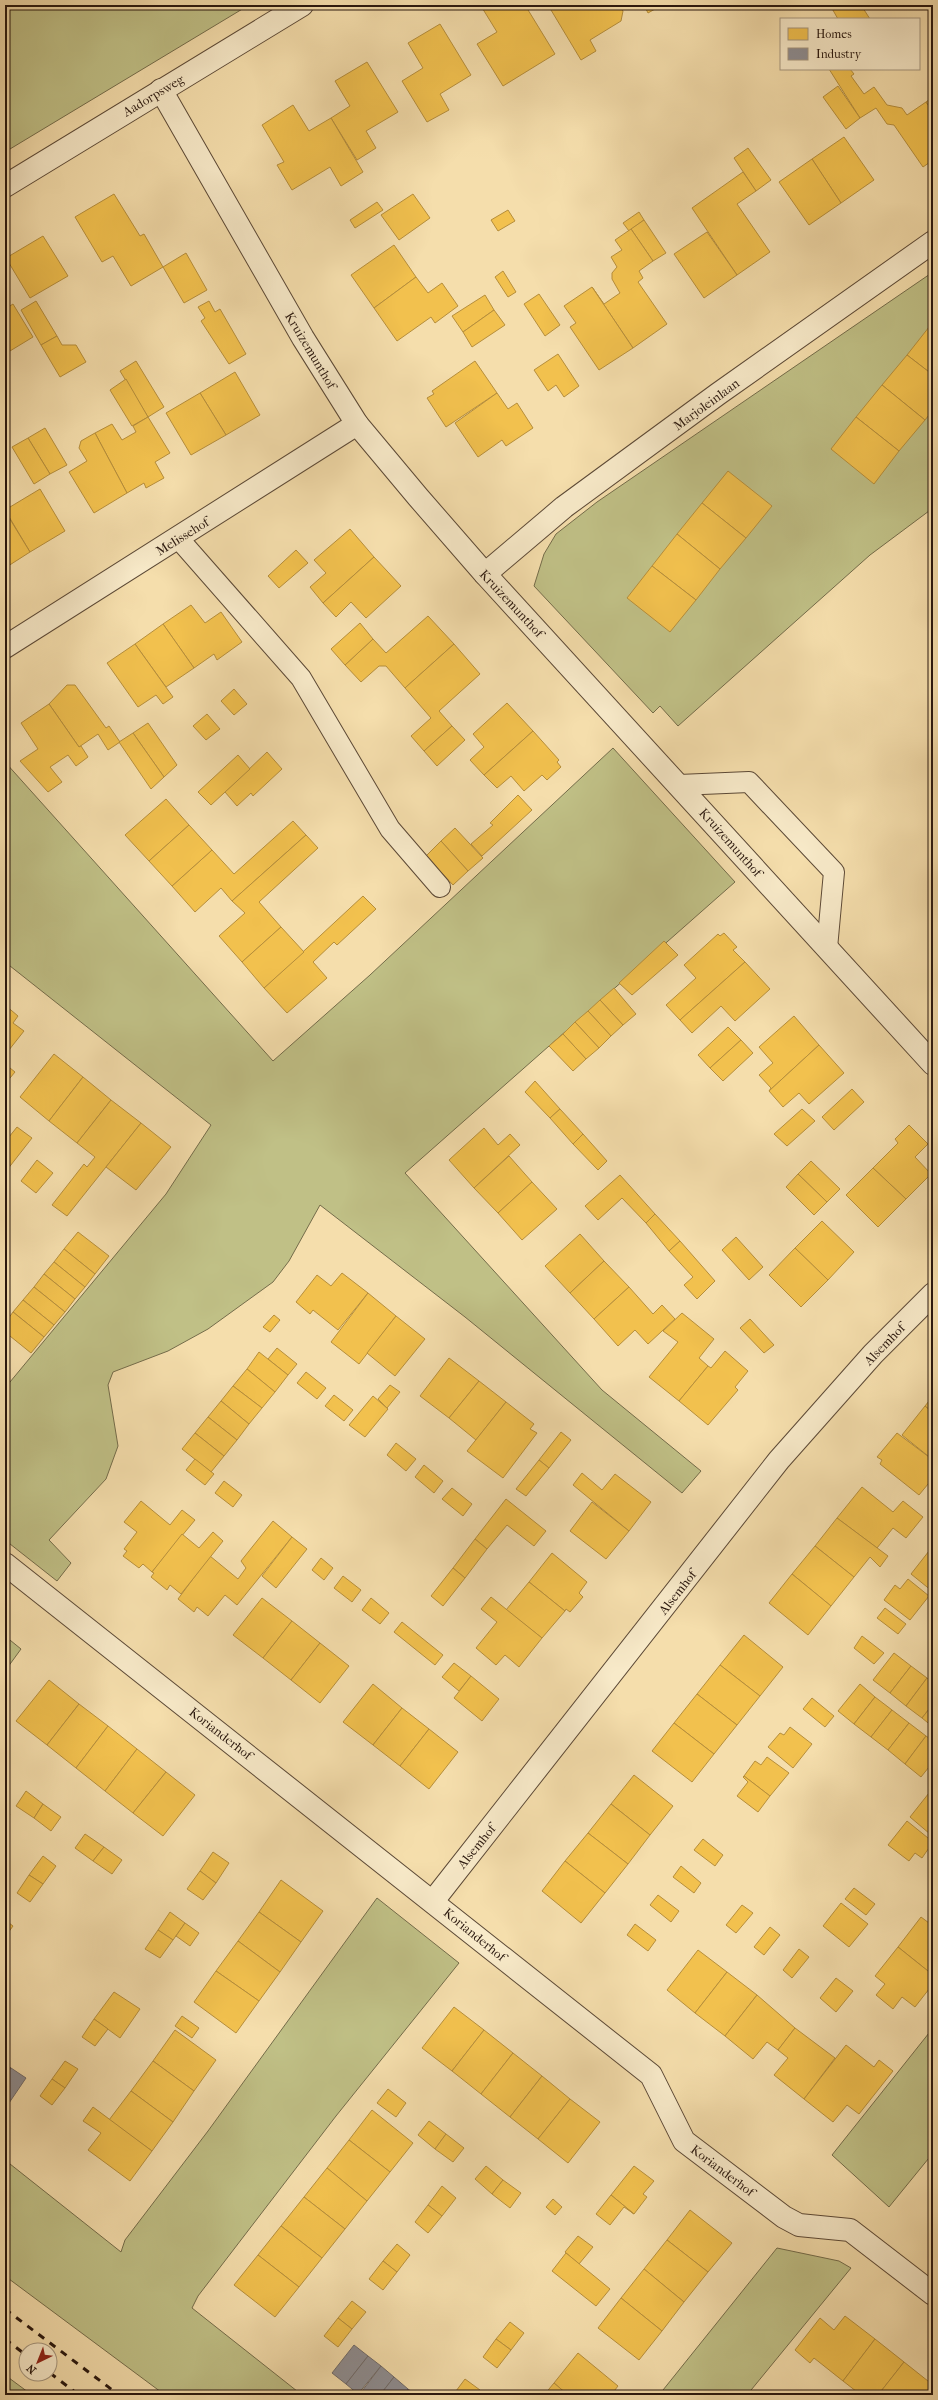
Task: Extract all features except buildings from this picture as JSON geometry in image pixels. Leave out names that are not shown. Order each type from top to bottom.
[{"type":"street","name":"Aadorpsweg","points":[[5,186],[302,5]]},
{"type":"street","name":"Kruizemunthof","points":[[161,90],[303,338],[357,424],[418,498],[485,574],[933,1064]]},
{"type":"street","name":"Marjoleinlaan","points":[[485,574],[564,507],[718,394],[933,242]]},
{"type":"street","name":"Melissehof","points":[[5,647],[357,424]]},
{"type":"street","name":"Alsemhof","points":[[433,1901],[779,1460],[873,1354],[933,1294]]},
{"type":"street","name":"Korianderhof","points":[[5,1564],[433,1901],[651,2075],[684,2141],[784,2217],[799,2225],[850,2230],[933,2294]]},
{"type":"lane","points":[[178,538],[301,678],[390,829],[440,887]]},
{"type":"lane","points":[[679,785],[749,782],[834,872],[827,948]]},
{"type":"green space","points":[[5,5],[249,5],[5,152]]},
{"type":"green space","points":[[933,272],[933,508],[870,555],[678,726],[660,706],[653,713],[534,586],[544,554],[556,534],[597,502]]},
{"type":"green space","points":[[613,748],[735,882],[405,1173],[602,1390],[701,1471],[682,1493],[465,1317],[320,1205],[289,1261],[273,1282],[208,1329],[168,1351],[113,1372],[108,1385],[118,1446],[106,1479],[49,1540],[71,1563],[57,1581],[5,1540],[5,1388],[166,1194],[211,1125],[5,962],[5,762],[273,1061],[370,975]]},
{"type":"green space","points":[[5,1636],[21,1649],[5,1671]]},
{"type":"green space","points":[[377,1898],[459,1963],[336,2116],[198,2296],[192,2308],[302,2395],[165,2395],[5,2276],[5,2160],[121,2252],[125,2240],[208,2131]]},
{"type":"green space","points":[[933,2028],[933,2153],[889,2207],[832,2155]]},
{"type":"green space","points":[[777,2248],[839,2261],[851,2268],[747,2395],[659,2395]]},
{"type":"green space","points":[[5,2375],[32,2395],[5,2395]]},
{"type":"railway","points":[[5,2309],[119,2395]]},
{"type":"railway","points":[[5,2339],[18,2349]]},
{"type":"railway","points":[[58,2379],[79,2395]]}]
